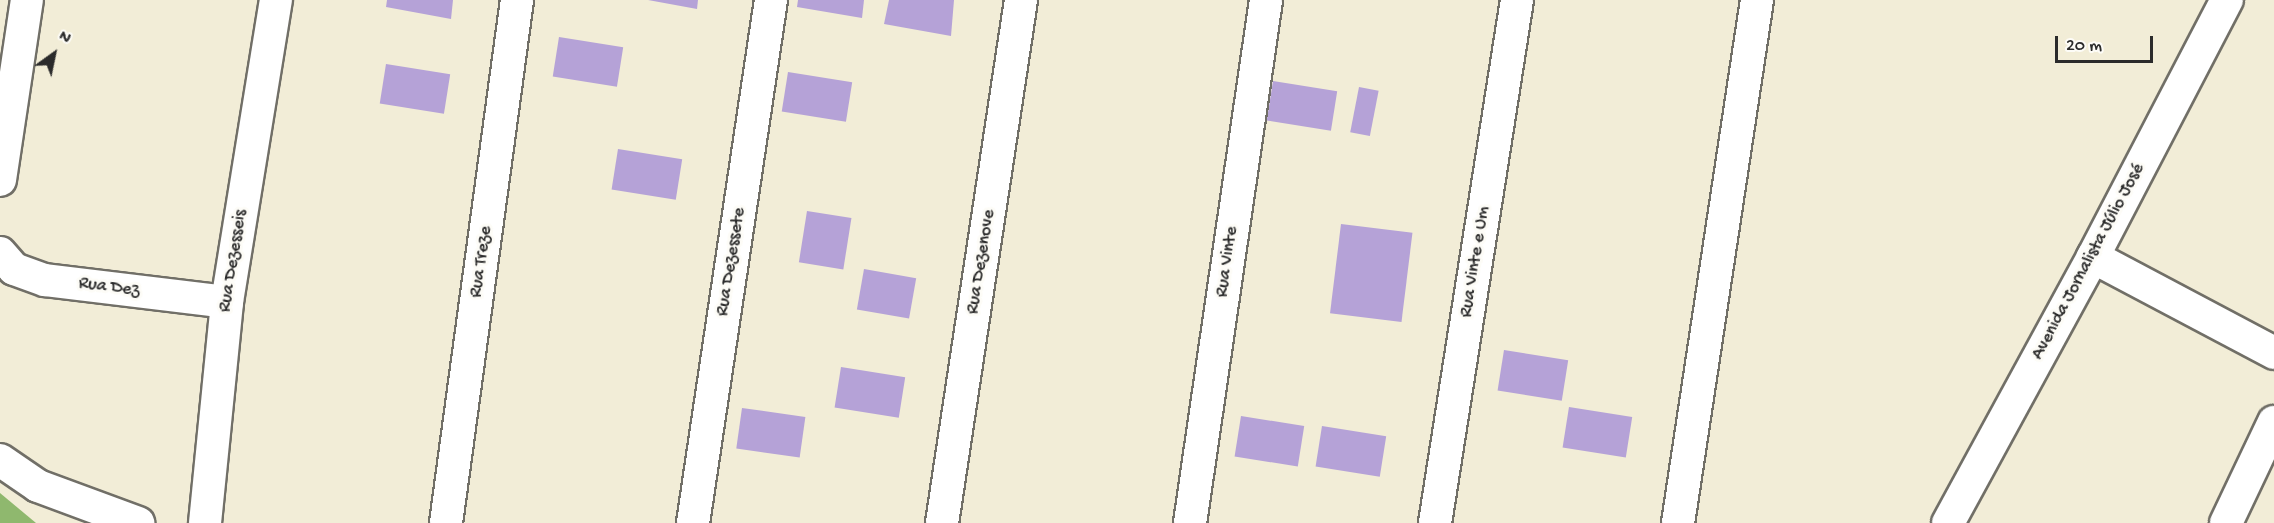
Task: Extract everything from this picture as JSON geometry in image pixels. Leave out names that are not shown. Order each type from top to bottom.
[{"type":"street","points":[[0,180],[27,0]]},
{"type":"street","name":"Rua Dezesseis","points":[[205,523],[227,302],[276,0]]},
{"type":"street","name":"Rua Treze","points":[[446,523],[517,0]]},
{"type":"street","name":"Rua Dezessete","points":[[693,523],[771,0]]},
{"type":"street","name":"Rua Dezenove","points":[[942,523],[1021,0]]},
{"type":"street","name":"Rua Vinte","points":[[1191,523],[1266,0]]},
{"type":"street","name":"Rua Vinte e Um","points":[[1436,523],[1517,0]]},
{"type":"street","points":[[1678,523],[1757,0]]},
{"type":"street","name":"Avenida Jornalista Júlio José","points":[[1948,523],[2093,257],[2227,0]]},
{"type":"street","name":"Rua Dez","points":[[0,253],[14,268],[45,280],[227,302]]},
{"type":"street","points":[[2093,257],[2274,353]]},
{"type":"street","points":[[2226,523],[2274,422]]},
{"type":"street","points":[[0,460],[38,486],[138,523]]},
{"type":"green space","points":[[0,493],[36,523],[0,523]]},
{"type":"building","points":[[387,0],[453,0],[451,19],[386,7]]},
{"type":"building","points":[[648,0],[698,0],[697,9]]},
{"type":"building","points":[[798,0],[864,0],[862,18],[797,7]]},
{"type":"building","points":[[889,0],[954,0],[951,36],[884,24]]},
{"type":"building","points":[[559,37],[623,47],[617,87],[553,77]]},
{"type":"building","points":[[386,64],[450,74],[444,114],[380,104]]},
{"type":"building","points":[[788,72],[852,82],[846,122],[782,112]]},
{"type":"building","points":[[1273,81],[1337,91],[1331,131],[1267,121]]},
{"type":"building","points":[[1359,87],[1379,91],[1370,136],[1350,132]]},
{"type":"building","points":[[618,149],[682,159],[676,200],[612,189]]},
{"type":"building","points":[[807,211],[851,218],[843,269],[799,262]]},
{"type":"building","points":[[1341,224],[1412,233],[1401,322],[1330,313]]},
{"type":"building","points":[[864,269],[916,278],[909,319],[857,309]]},
{"type":"building","points":[[1504,350],[1568,360],[1562,401],[1498,390]]},
{"type":"building","points":[[841,367],[905,377],[899,418],[835,407]]},
{"type":"building","points":[[1569,407],[1632,417],[1626,458],[1563,447]]},
{"type":"building","points":[[742,408],[805,417],[800,458],[736,449]]},
{"type":"building","points":[[1241,416],[1304,426],[1298,467],[1235,456]]},
{"type":"building","points":[[1322,426],[1386,436],[1380,477],[1316,466]]}]
